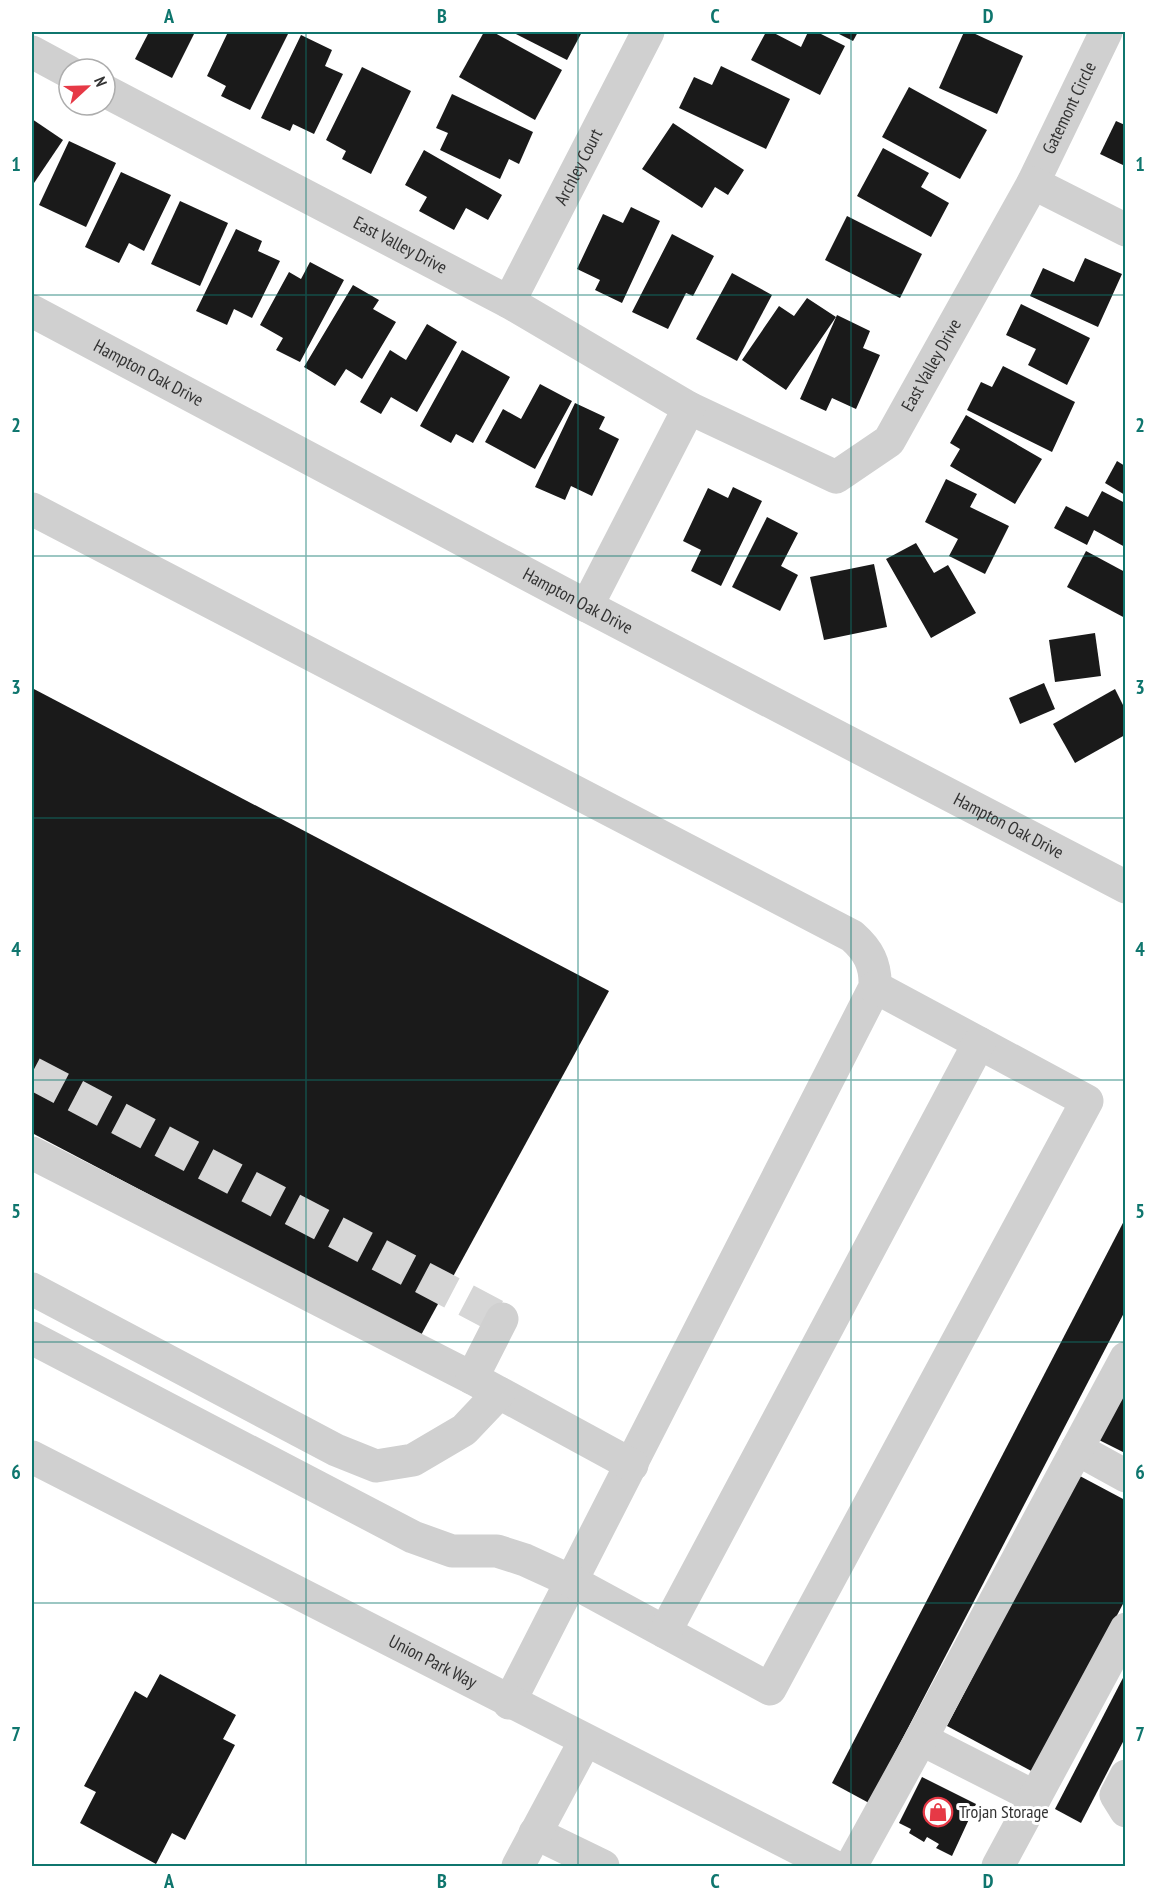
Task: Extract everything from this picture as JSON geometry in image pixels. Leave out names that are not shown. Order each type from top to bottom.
[{"type":"street","name":"Archley Court","points":[[509,302],[648,32]]},
{"type":"street","name":"Gatemont Circle","points":[[1033,183],[1106,32]]},
{"type":"street","points":[[32,52],[57,66]]},
{"type":"street","name":"East Valley Drive","points":[[117,97],[509,302],[689,408],[836,477],[889,441],[1033,183]]},
{"type":"street","points":[[1033,183],[1125,230]]},
{"type":"street","name":"Hampton Oak Drive","points":[[32,311],[587,606],[1125,887]]},
{"type":"street","points":[[587,606],[689,408]]},
{"type":"street","points":[[32,509],[852,936],[864,947],[870,957],[875,974],[875,987],[509,1703]]},
{"type":"street","points":[[32,1338],[413,1537],[452,1551],[497,1551],[525,1560],[572,1581],[770,1689],[1087,1101],[875,987]]},
{"type":"street","points":[[665,1632],[979,1043]]},
{"type":"street","points":[[32,1153],[486,1386],[632,1465]]},
{"type":"street","points":[[32,1288],[336,1450],[376,1466],[413,1460],[464,1430],[486,1386],[502,1319]]},
{"type":"street","points":[[851,1866],[1125,1358]]},
{"type":"street","points":[[1077,1449],[1125,1476]]},
{"type":"street","name":"Union Park Way","points":[[32,1457],[585,1742],[782,1855],[833,1866]]},
{"type":"street","points":[[1003,1865],[1035,1797],[1125,1629]]},
{"type":"street","points":[[921,1739],[1035,1797]]},
{"type":"street","points":[[518,1866],[585,1742]]},
{"type":"street","points":[[1125,1776],[1116,1795],[1125,1811]]},
{"type":"street","points":[[536,1833],[603,1866]]},
{"type":"building","points":[[149,32],[195,32],[172,78],[135,59]]},
{"type":"building","points":[[228,32],[289,32],[250,110],[221,96],[226,86],[207,76]]},
{"type":"building","points":[[484,32],[493,32],[562,70],[535,120],[459,77]]},
{"type":"building","points":[[512,32],[582,32],[567,60]]},
{"type":"building","points":[[766,32],[772,32],[801,47],[808,32],[817,32],[845,46],[820,95],[751,60]]},
{"type":"building","points":[[835,32],[858,32],[853,41]]},
{"type":"building","points":[[964,32],[971,32],[1023,56],[997,114],[939,88]]},
{"type":"building","points":[[301,35],[332,50],[325,66],[343,74],[314,134],[293,124],[290,131],[261,118]]},
{"type":"building","points":[[721,66],[790,99],[766,149],[679,108],[694,77],[712,85]]},
{"type":"building","points":[[362,67],[411,91],[371,174],[342,159],[346,151],[326,140]]},
{"type":"building","points":[[909,87],[987,130],[960,179],[882,137]]},
{"type":"building","points":[[452,94],[533,132],[519,164],[509,159],[500,179],[440,150],[448,133],[436,128]]},
{"type":"building","points":[[32,119],[63,140],[32,186]]},
{"type":"building","points":[[1116,121],[1125,125],[1125,166],[1100,154]]},
{"type":"building","points":[[673,123],[744,170],[728,195],[715,187],[702,208],[642,169]]},
{"type":"building","points":[[69,141],[116,163],[86,227],[39,205]]},
{"type":"building","points":[[883,148],[929,173],[921,187],[949,203],[931,237],[857,196]]},
{"type":"building","points":[[424,150],[502,195],[488,220],[466,208],[454,230],[419,211],[427,197],[405,185]]},
{"type":"building","points":[[121,172],[171,195],[144,251],[129,243],[119,263],[85,247]]},
{"type":"building","points":[[180,201],[228,223],[200,286],[151,264]]},
{"type":"building","points":[[631,207],[660,221],[622,303],[595,290],[600,280],[577,269],[603,214],[623,223]]},
{"type":"building","points":[[847,216],[922,254],[900,298],[825,260]]},
{"type":"building","points":[[236,229],[262,241],[258,251],[280,261],[252,318],[234,309],[227,325],[196,311]]},
{"type":"building","points":[[672,234],[714,256],[693,296],[686,293],[668,329],[632,312]]},
{"type":"building","points":[[1085,258],[1122,274],[1098,327],[1030,296],[1043,268],[1074,282]]},
{"type":"building","points":[[310,262],[344,280],[300,362],[276,350],[283,338],[260,325],[289,272],[301,279]]},
{"type":"building","points":[[732,273],[772,295],[737,361],[696,339]]},
{"type":"building","points":[[353,285],[379,300],[373,309],[396,322],[362,379],[346,369],[335,386],[304,367]]},
{"type":"building","points":[[807,298],[836,317],[786,390],[742,360],[779,306],[794,316]]},
{"type":"building","points":[[1021,304],[1090,338],[1067,385],[1028,365],[1036,349],[1006,335]]},
{"type":"building","points":[[837,315],[870,331],[863,348],[880,355],[856,409],[832,398],[826,411],[800,399]]},
{"type":"building","points":[[427,324],[457,342],[417,412],[391,397],[381,414],[360,402],[390,350],[406,360]]},
{"type":"building","points":[[462,350],[510,377],[473,443],[456,434],[451,443],[420,426]]},
{"type":"building","points":[[1003,366],[1075,402],[1052,452],[967,410],[981,382],[992,387]]},
{"type":"building","points":[[540,384],[572,401],[535,469],[485,442],[503,409],[521,419]]},
{"type":"building","points":[[575,403],[605,417],[599,429],[619,439],[592,496],[571,486],[565,500],[535,487]]},
{"type":"building","points":[[966,415],[1042,459],[1015,504],[950,466],[960,449],[950,443]]},
{"type":"building","points":[[1117,461],[1125,466],[1125,495],[1105,483]]},
{"type":"building","points":[[946,479],[977,494],[970,507],[1009,526],[985,574],[949,556],[958,539],[925,522]]},
{"type":"building","points":[[733,487],[762,501],[721,586],[691,571],[701,550],[683,541],[708,488],[728,498]]},
{"type":"building","points":[[1102,491],[1125,503],[1125,547],[1094,530],[1087,545],[1054,528],[1066,506],[1088,517]]},
{"type":"building","points":[[767,517],[798,533],[781,566],[798,575],[780,611],[732,587]]},
{"type":"building","points":[[916,543],[934,573],[948,565],[976,613],[931,638],[886,559]]},
{"type":"building","points":[[1086,551],[1125,572],[1125,618],[1067,587]]},
{"type":"building","points":[[874,564],[887,627],[824,640],[810,577]]},
{"type":"building","points":[[1095,633],[1101,676],[1055,682],[1049,640]]},
{"type":"building","points":[[1044,683],[1055,709],[1020,724],[1009,698]]},
{"type":"building","points":[[32,688],[609,991],[420,1337],[32,1133]]},
{"type":"building","points":[[1115,689],[1125,709],[1125,735],[1075,763],[1053,724]]},
{"type":"building","points":[[1125,1219],[1125,1311],[869,1803],[832,1783]]},
{"type":"building","points":[[1125,1385],[1125,1453],[1097,1439]]},
{"type":"building","points":[[1078,1475],[1125,1500],[1125,1600],[1035,1773],[947,1726]]},
{"type":"building","points":[[160,1674],[236,1715],[223,1739],[235,1745],[185,1840],[172,1833],[156,1864],[80,1823],[96,1792],[84,1786],[135,1691],[147,1698]]},
{"type":"building","points":[[1125,1674],[1125,1738],[1081,1823],[1055,1809]]},
{"type":"building","name":"Trojan Storage","points":[[922,1777],[976,1804],[952,1856],[936,1848],[939,1844],[927,1837],[924,1842],[909,1833],[911,1829],[899,1823]]},
{"type":"tunnel","points":[[32,1073],[502,1319]]},
{"type":"place","name":"Trojan Storage","points":[[938,1812]]}]
